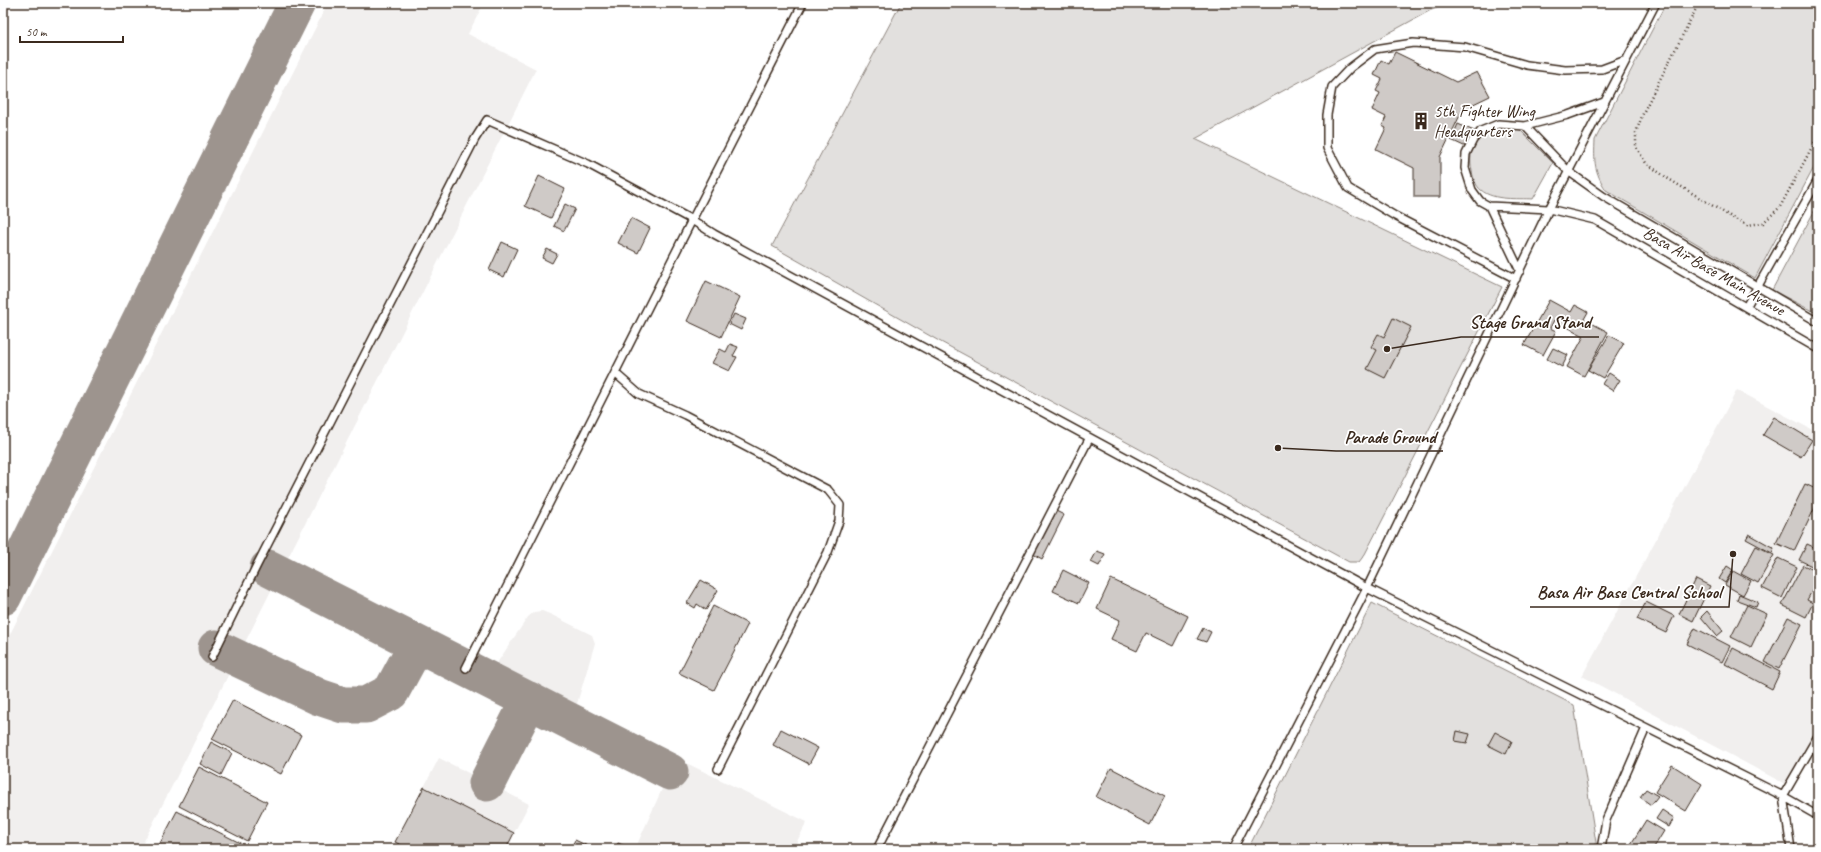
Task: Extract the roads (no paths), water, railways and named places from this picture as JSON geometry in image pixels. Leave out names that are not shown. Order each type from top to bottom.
[{"type":"lane","points":[[466,668],[614,373],[803,3]]},
{"type":"lane","points":[[1233,849],[1367,588],[1568,171],[1656,3]]},
{"type":"lane","points":[[1516,279],[1395,216],[1348,188],[1328,148],[1327,115],[1332,88],[1350,68],[1375,49],[1414,43],[1465,47],[1527,65],[1565,70],[1602,69],[1626,60]]},
{"type":"lane","points":[[1520,271],[1489,206],[1480,200],[1472,190],[1465,168],[1466,154],[1473,140],[1481,131],[1498,124],[1525,126],[1568,115],[1604,102]]},
{"type":"lane","points":[[212,657],[392,300],[487,120],[588,164],[1089,439],[1367,588],[1783,796],[1818,816]]},
{"type":"lane","points":[[1525,126],[1568,171]]},
{"type":"lane","name":"Basa Air Base Main Avenue","points":[[1568,171],[1603,196],[1818,322]]},
{"type":"lane","points":[[1746,307],[1818,180]]},
{"type":"lane","points":[[1489,206],[1549,209]]},
{"type":"lane","name":"Basa Air Base Main Avenue","points":[[1549,209],[1595,220],[1818,349]]},
{"type":"lane","points":[[614,373],[639,394],[685,415],[828,490],[840,505],[839,521],[828,552],[718,769]]},
{"type":"lane","points":[[876,849],[1089,439]]},
{"type":"lane","points":[[1601,849],[1606,820],[1646,728]]},
{"type":"lane","points":[[1790,849],[1783,796],[1818,736]]},
{"type":"place","name":"5th Fighter Wing Headquarters","points":[[1421,121]]},
{"type":"place","name":"Stage Grand Stand","points":[[1387,349]]},
{"type":"place","name":"Parade Ground","points":[[1278,448]]},
{"type":"place","name":"Basa Air Base Central School","points":[[1733,554]]}]
